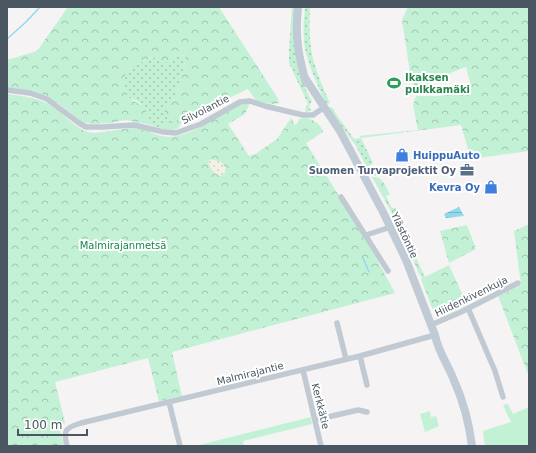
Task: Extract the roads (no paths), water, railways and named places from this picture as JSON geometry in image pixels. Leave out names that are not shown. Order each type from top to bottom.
[{"type":"main road","name":"Ylästöntie","points":[[298,7],[297,46],[299,61],[305,78],[322,109],[340,131],[391,228],[406,260],[435,335],[446,355],[465,408],[472,446]]},
{"type":"street","name":"Silvolantie","points":[[7,90],[30,93],[47,99],[86,127],[134,125],[154,131],[176,133],[201,124],[240,102],[250,101],[303,115],[313,115],[322,109]]},
{"type":"street","points":[[364,176],[369,173],[389,172]]},
{"type":"street","points":[[341,197],[388,271]]},
{"type":"street","points":[[366,235],[391,228]]},
{"type":"street","name":"Hiidenkivenkuja","points":[[431,325],[518,283]]},
{"type":"street","points":[[468,308],[495,370],[503,397]]},
{"type":"street","points":[[337,323],[346,359]]},
{"type":"street","name":"Malmirajantie","points":[[67,446],[64,436],[66,430],[81,423],[360,356],[435,335]]},
{"type":"street","points":[[360,356],[367,385]]},
{"type":"street","name":"Kerkkätie","points":[[303,370],[321,446]]},
{"type":"street","points":[[169,402],[180,446]]},
{"type":"street","points":[[315,420],[358,410],[367,412]]},
{"type":"water","points":[[459,207],[464,216],[446,218],[444,214]]},
{"type":"waterway","points":[[7,39],[40,7]]},
{"type":"waterway","points":[[363,258],[369,272]]},
{"type":"place","name":"Ikaksen pulkkamäki","points":[[394,83]]},
{"type":"place","name":"HuippuAuto","points":[[402,155]]},
{"type":"place","name":"Suomen Turvaprojektit Oy","points":[[467,170]]},
{"type":"place","name":"Kevra Oy","points":[[491,187]]},
{"type":"park label","name":"Malmirajanmetsä","points":[[123,245]]}]
